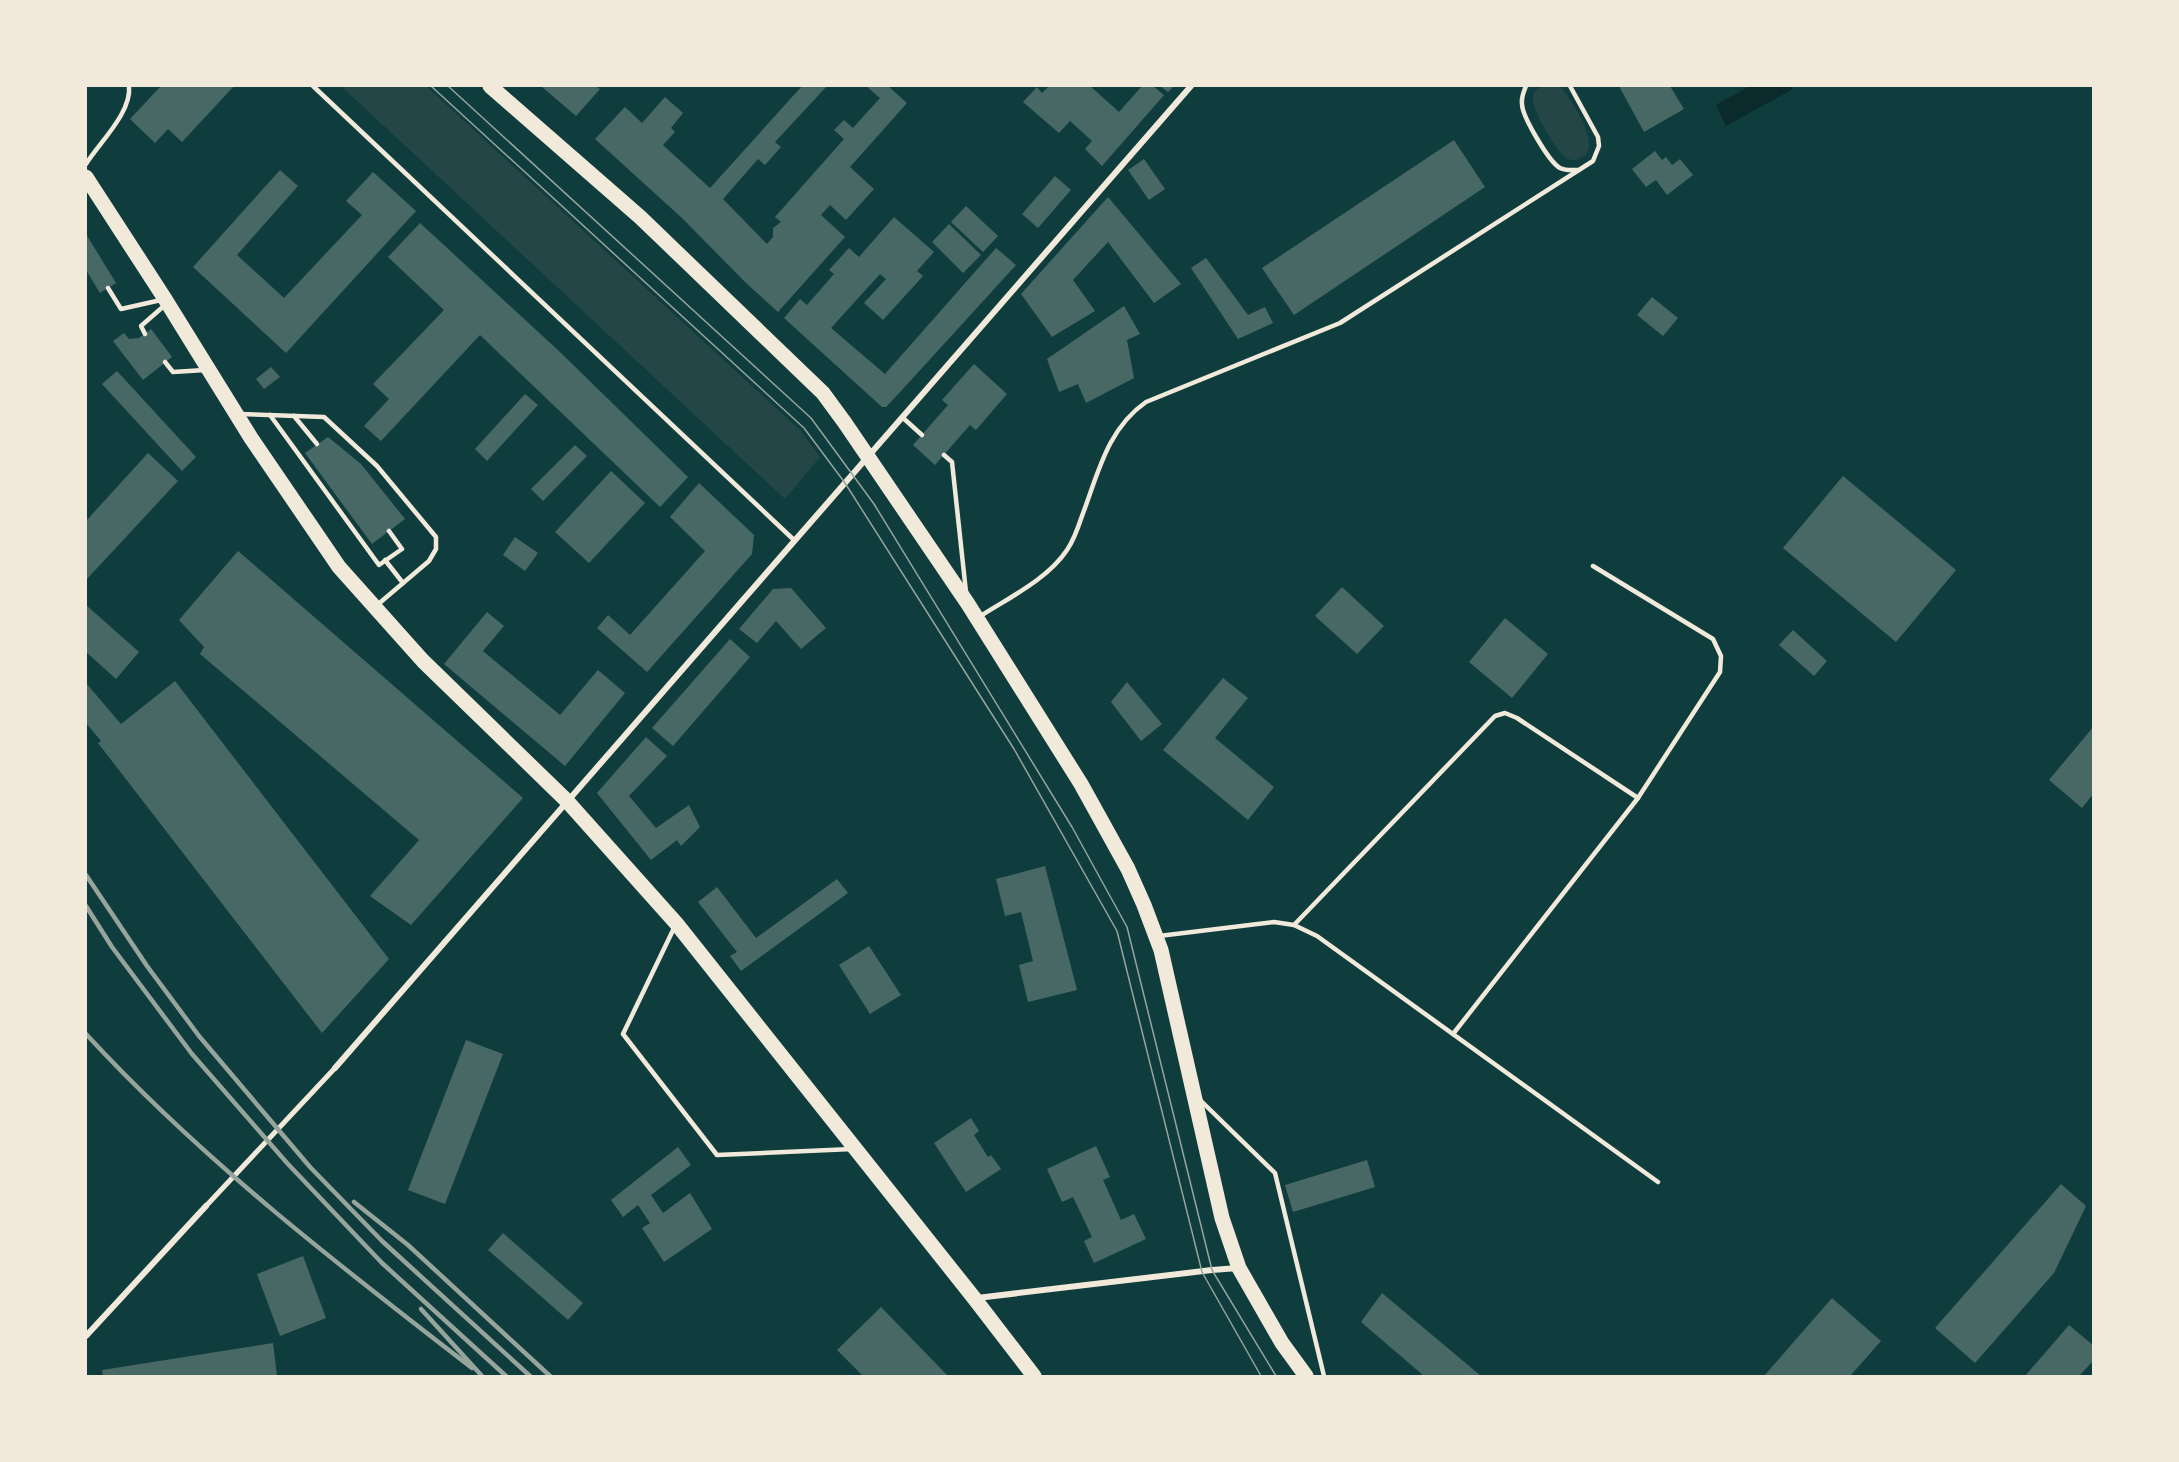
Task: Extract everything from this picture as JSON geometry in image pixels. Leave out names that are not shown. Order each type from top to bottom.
[{"type":"main road","points":[[490,86],[640,217],[823,393],[968,604],[1081,784],[1128,870],[1161,950],[1222,1218],[1239,1268],[1282,1343],[1306,1377]]},
{"type":"main road","points":[[86,177],[236,414],[339,567],[423,661],[567,801],[676,923],[974,1298],[1034,1377]]},
{"type":"street","points":[[86,1336],[335,1068],[1191,86]]},
{"type":"street","points":[[974,1298],[1239,1268]]},
{"type":"lane","points":[[86,164],[122,112],[129,98],[129,86]]},
{"type":"lane","points":[[313,86],[795,540]]},
{"type":"lane","points":[[1526,86],[1522,94],[1523,112],[1553,162],[1569,171],[1587,167]]},
{"type":"lane","points":[[977,619],[1038,579],[1066,551],[1076,533],[1110,442],[1131,412],[1146,402],[1340,323],[1587,167],[1597,154],[1598,137],[1570,86]]},
{"type":"lane","points":[[108,288],[121,309],[166,301]]},
{"type":"lane","points":[[145,334],[141,326],[166,301]]},
{"type":"lane","points":[[165,362],[172,372],[208,370]]},
{"type":"lane","points":[[236,414],[324,417],[377,466],[436,537],[436,549],[429,561],[375,607]]},
{"type":"lane","points":[[270,415],[379,565],[402,549],[389,531]]},
{"type":"lane","points":[[294,416],[317,444]]},
{"type":"lane","points":[[902,417],[922,435]]},
{"type":"lane","points":[[944,455],[952,462],[968,604]]},
{"type":"lane","points":[[385,560],[403,583]]},
{"type":"lane","points":[[1453,1034],[1638,798],[1720,672],[1721,656],[1713,639],[1593,566]]},
{"type":"lane","points":[[1294,925],[1495,716],[1505,713],[1517,718],[1638,798]]},
{"type":"lane","points":[[1156,937],[1274,922],[1294,925],[1317,936],[1658,1182]]},
{"type":"lane","points":[[676,923],[623,1034],[717,1155],[855,1149]]},
{"type":"lane","points":[[1194,1094],[1275,1173],[1324,1377]]},
{"type":"shaded area","points":[[341,86],[426,86],[800,430],[820,457],[785,499]]},
{"type":"shaded area","points":[[1560,86],[1582,120],[1589,141],[1589,149],[1581,158],[1573,160],[1564,156],[1541,122],[1533,98],[1538,88]]},
{"type":"shaded area","points":[[1750,86],[1791,86],[1793,89],[1726,126],[1716,105]]},
{"type":"building","points":[[161,86],[234,86],[182,142],[168,129],[155,143],[130,119]]},
{"type":"building","points":[[541,86],[595,86],[600,89],[576,116]]},
{"type":"building","points":[[802,86],[827,86],[775,142],[781,147],[765,165],[758,159],[723,199],[767,244],[773,237],[773,228],[781,222],[775,217],[844,139],[834,130],[844,120],[853,128],[880,98],[866,86],[888,86],[907,103],[850,167],[874,189],[846,220],[830,205],[821,215],[845,237],[778,312],[682,218],[595,139],[625,107],[642,123],[665,97],[683,113],[671,128],[675,132],[663,145],[710,188]]},
{"type":"building","points":[[1049,86],[1090,86],[1119,112],[1142,86],[1153,86],[1164,95],[1102,166],[1085,149],[1092,141],[1070,121],[1059,133],[1023,102],[1037,87],[1042,93]]},
{"type":"building","points":[[1160,86],[1174,86],[1168,92]]},
{"type":"building","points":[[1619,86],[1670,86],[1684,109],[1644,132]]},
{"type":"building","points":[[1454,140],[1485,187],[1294,315],[1262,268]]},
{"type":"building","points":[[1655,151],[1662,160],[1666,157],[1672,165],[1680,159],[1693,175],[1667,195],[1656,180],[1646,187],[1632,169]]},
{"type":"building","points":[[1144,159],[1165,189],[1149,200],[1128,170]]},
{"type":"building","points":[[280,170],[298,186],[237,255],[284,298],[362,215],[346,201],[373,172],[416,211],[286,353],[193,267]]},
{"type":"building","points":[[1055,176],[1071,190],[1038,228],[1022,214]]},
{"type":"building","points":[[1108,197],[1181,284],[1154,303],[1108,242],[1073,280],[1095,311],[1052,337],[1021,294]]},
{"type":"building","points":[[966,206],[998,236],[983,252],[951,222]]},
{"type":"building","points":[[894,217],[934,252],[917,271],[923,276],[883,320],[864,303],[886,279],[880,274],[831,328],[885,374],[996,248],[1016,265],[886,407],[882,407],[784,318],[800,299],[807,305],[834,274],[829,270],[849,248],[859,257]]},
{"type":"building","points":[[420,223],[560,352],[688,477],[660,507],[480,335],[381,441],[364,426],[389,399],[373,384],[444,310],[388,257]]},
{"type":"building","points":[[949,224],[981,255],[963,273],[932,242]]},
{"type":"building","points":[[86,234],[116,283],[100,293],[86,270]]},
{"type":"building","points":[[1206,258],[1248,315],[1265,307],[1273,323],[1238,339],[1191,268]]},
{"type":"building","points":[[1652,297],[1678,318],[1663,336],[1637,315]]},
{"type":"building","points":[[1124,306],[1140,334],[1127,340],[1134,378],[1086,403],[1078,384],[1059,392],[1047,359]]},
{"type":"building","points":[[151,329],[172,357],[143,380],[113,341],[124,333],[129,339],[139,338]]},
{"type":"building","points":[[974,364],[1007,394],[976,430],[970,425],[935,465],[913,445],[948,405],[942,400]]},
{"type":"building","points":[[271,367],[280,377],[264,389],[256,379]]},
{"type":"building","points":[[117,371],[196,457],[182,471],[102,384]]},
{"type":"building","points":[[525,394],[538,405],[487,461],[475,449]]},
{"type":"building","points":[[328,437],[361,464],[405,519],[372,544],[305,453]]},
{"type":"building","points":[[575,445],[587,456],[543,501],[531,489]]},
{"type":"building","points":[[148,453],[178,481],[86,580],[86,521]]},
{"type":"building","points":[[611,471],[645,503],[589,563],[555,532]]},
{"type":"building","points":[[1843,476],[1956,570],[1896,642],[1783,548]]},
{"type":"building","points":[[699,483],[754,535],[752,554],[647,672],[597,628],[608,615],[630,635],[705,551],[670,517]]},
{"type":"building","points":[[515,537],[538,553],[525,571],[503,555]]},
{"type":"building","points":[[238,551],[523,798],[411,925],[370,896],[419,840],[200,654],[204,647],[179,620]]},
{"type":"building","points":[[1342,587],[1384,626],[1357,654],[1315,616]]},
{"type":"building","points":[[791,588],[826,628],[801,649],[776,621],[757,643],[739,629],[773,589]]},
{"type":"building","points":[[86,605],[139,652],[116,679],[86,652]]},
{"type":"building","points":[[487,612],[504,626],[483,651],[560,715],[598,670],[625,693],[565,766],[444,664]]},
{"type":"building","points":[[1505,618],[1548,654],[1512,698],[1469,662]]},
{"type":"building","points":[[1793,630],[1827,661],[1814,676],[1779,645]]},
{"type":"building","points":[[730,639],[750,657],[673,746],[652,728]]},
{"type":"building","points":[[1223,678],[1248,698],[1215,738],[1274,787],[1248,820],[1163,750]]},
{"type":"building","points":[[175,681],[389,959],[322,1033],[98,743],[101,741],[86,723],[86,683],[121,724]]},
{"type":"building","points":[[1127,682],[1162,724],[1141,741],[1111,702]]},
{"type":"building","points":[[2094,726],[2094,793],[2082,808],[2049,780]]},
{"type":"building","points":[[646,737],[667,756],[629,796],[656,828],[689,805],[700,827],[681,846],[677,840],[651,860],[597,793]]},
{"type":"building","points":[[1045,866],[1077,990],[1028,1002],[1019,965],[1033,961],[1021,912],[1005,916],[996,879]]},
{"type":"building","points":[[837,879],[848,893],[741,971],[730,956],[737,952],[698,902],[717,887],[756,938]]},
{"type":"building","points":[[869,946],[901,995],[870,1014],[839,965]]},
{"type":"building","points":[[466,1040],[503,1054],[445,1204],[408,1190]]},
{"type":"building","points":[[971,1118],[979,1131],[974,1135],[988,1157],[991,1155],[1001,1169],[966,1192],[934,1143]]},
{"type":"building","points":[[1096,1146],[1110,1177],[1103,1180],[1121,1220],[1134,1214],[1146,1239],[1094,1263],[1084,1241],[1092,1237],[1073,1197],[1062,1202],[1047,1169]]},
{"type":"building","points":[[678,1147],[691,1165],[651,1195],[663,1213],[690,1193],[712,1229],[664,1262],[642,1228],[650,1223],[638,1205],[623,1217],[611,1200]]},
{"type":"building","points":[[1367,1160],[1375,1187],[1293,1212],[1285,1185]]},
{"type":"building","points":[[2061,1184],[2086,1206],[2054,1273],[1975,1363],[1935,1328]]},
{"type":"building","points":[[503,1233],[583,1303],[568,1320],[488,1250]]},
{"type":"building","points":[[303,1256],[326,1318],[280,1336],[257,1274]]},
{"type":"building","points":[[1382,1293],[1481,1376],[1424,1376],[1361,1322]]},
{"type":"building","points":[[1832,1298],[1881,1341],[1850,1376],[1764,1376]]},
{"type":"building","points":[[881,1307],[948,1376],[863,1376],[837,1350]]},
{"type":"building","points":[[2069,1325],[2094,1346],[2094,1360],[2079,1376],[2025,1376]]},
{"type":"building","points":[[273,1343],[277,1376],[103,1376],[102,1370]]},
{"type":"tram line","points":[[431,86],[804,428],[845,483],[1014,749],[1117,931],[1202,1272],[1261,1376]]},
{"type":"tram line","points":[[448,86],[811,418],[874,504],[1072,827],[1127,927],[1212,1270],[1276,1376]]},
{"type":"railway","points":[[86,875],[147,966],[199,1036],[310,1167],[382,1241],[530,1376]]},
{"type":"railway","points":[[86,906],[112,947],[192,1054],[287,1163],[382,1263],[506,1376]]},
{"type":"railway","points":[[86,1034],[130,1080],[223,1167],[321,1250],[472,1368]]},
{"type":"railway","points":[[354,1202],[408,1245],[550,1376]]},
{"type":"railway","points":[[421,1309],[482,1376]]}]
